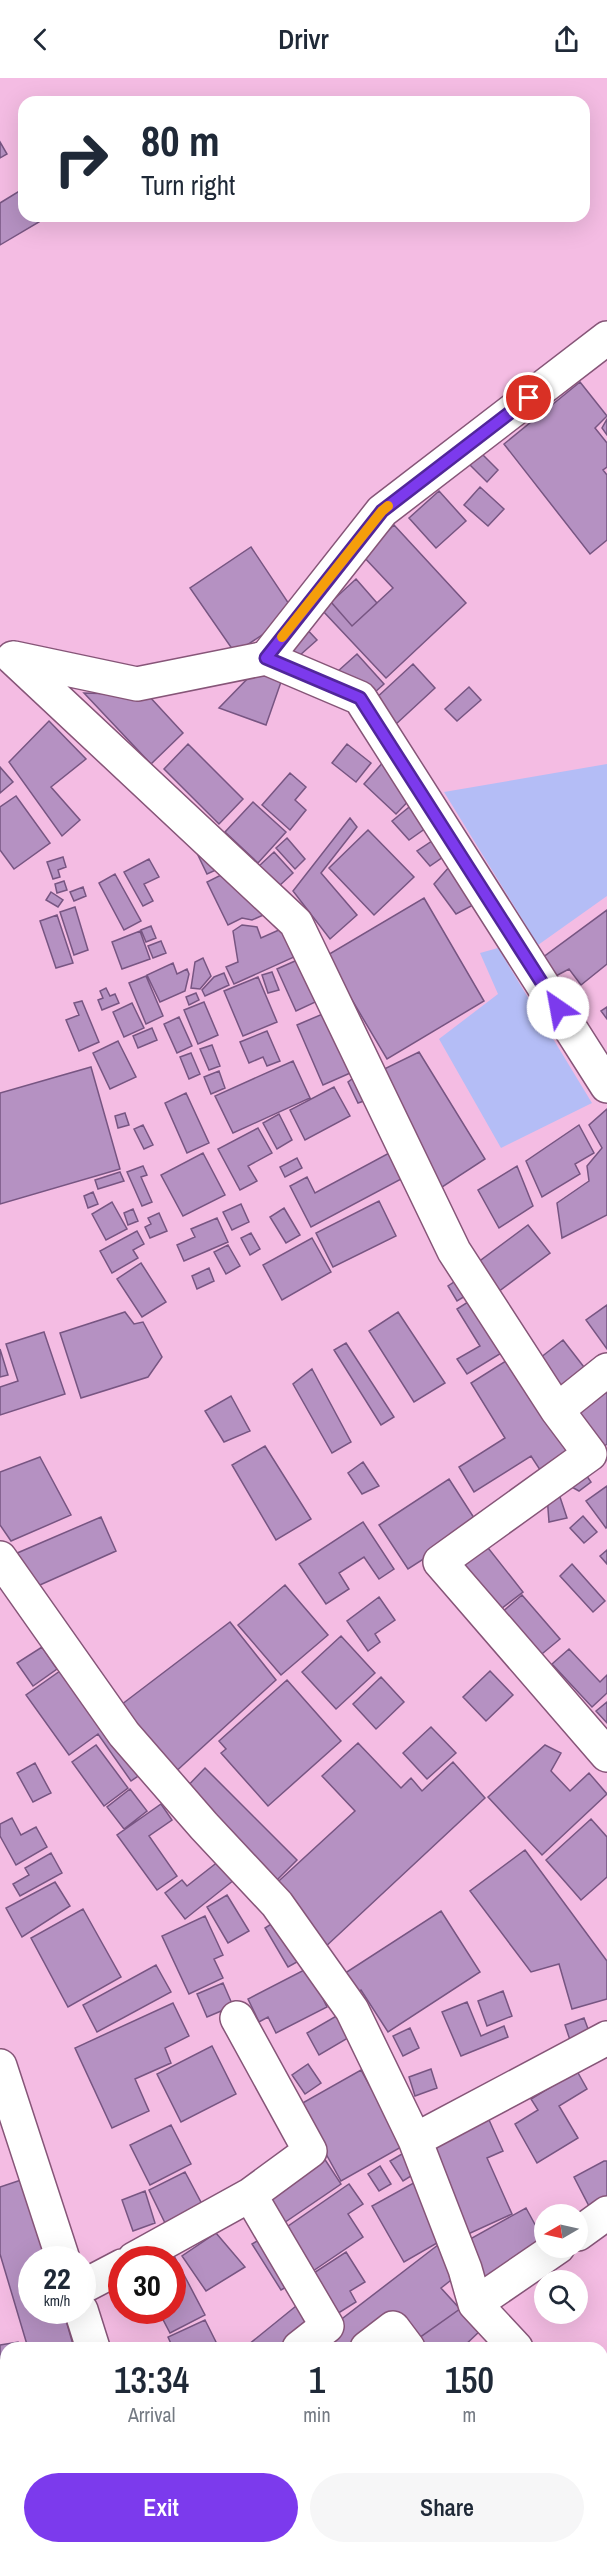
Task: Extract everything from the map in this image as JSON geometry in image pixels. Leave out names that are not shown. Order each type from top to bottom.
[{"type":"street","points":[[266,658],[382,511],[605,342]]},
{"type":"street","points":[[7,656],[137,684],[266,658],[360,698],[607,1086]]},
{"type":"street","points":[[7,656],[296,923],[454,1251],[557,1410],[590,1454],[440,1562],[607,1755]]},
{"type":"street","points":[[557,1410],[607,1370]]},
{"type":"street","points":[[0,1558],[124,1734],[204,1826],[277,1904],[352,2010],[415,2140],[465,2268],[476,2304],[511,2342]]},
{"type":"street","points":[[158,2246],[250,2195],[309,2151],[237,2018]]},
{"type":"street","points":[[415,2140],[607,2038]]},
{"type":"street","points":[[0,2066],[59,2246]]},
{"type":"street","points":[[250,2195],[327,2326],[307,2342]]},
{"type":"street","points":[[588,2227],[607,2213]]},
{"type":"street","points":[[476,2304],[542,2258]]},
{"type":"street","points":[[85,2324],[91,2342]]},
{"type":"street","points":[[375,2342],[393,2328],[404,2342]]},
{"type":"shaded area","points":[[607,764],[607,896],[538,945],[444,792]]},
{"type":"shaded area","points":[[498,948],[592,1103],[501,1148],[439,1039],[498,994],[480,953]]},
{"type":"building","points":[[0,142],[7,154],[0,158]]},
{"type":"building","points":[[18,192],[18,222],[39,222],[0,245],[0,203]]},
{"type":"building","points":[[580,382],[607,416],[595,428],[607,443],[607,467],[603,470],[607,475],[607,540],[590,554],[504,444]]},
{"type":"building","points":[[607,419],[607,435],[602,428]]},
{"type":"building","points":[[479,451],[498,470],[487,482],[468,463]]},
{"type":"building","points":[[480,487],[504,509],[488,526],[464,505]]},
{"type":"building","points":[[439,491],[466,521],[436,548],[409,518]]},
{"type":"building","points":[[394,525],[466,603],[386,678],[322,610],[331,602],[352,626],[393,588],[362,555]]},
{"type":"building","points":[[251,547],[295,613],[235,653],[190,588]]},
{"type":"building","points":[[356,579],[377,603],[352,626],[331,602]]},
{"type":"building","points":[[301,623],[317,640],[299,656],[283,639]]},
{"type":"building","points":[[357,654],[384,684],[365,701],[337,672]]},
{"type":"building","points":[[413,664],[435,688],[395,725],[373,701]]},
{"type":"building","points":[[255,671],[281,682],[266,725],[219,708]]},
{"type":"building","points":[[469,687],[481,700],[457,721],[445,709]]},
{"type":"building","points":[[84,693],[148,695],[183,733],[151,764]]},
{"type":"building","points":[[49,721],[86,759],[51,787],[80,820],[62,836],[9,762]]},
{"type":"building","points":[[188,744],[243,799],[219,824],[164,769]]},
{"type":"building","points":[[347,744],[371,763],[356,782],[332,763]]},
{"type":"building","points":[[385,760],[418,791],[396,814],[364,784]]},
{"type":"building","points":[[0,767],[13,782],[0,793]]},
{"type":"building","points":[[290,773],[306,787],[295,800],[306,810],[290,830],[262,805]]},
{"type":"building","points":[[16,796],[50,843],[14,869],[0,850],[0,807]]},
{"type":"building","points":[[253,802],[286,832],[258,863],[225,832]]},
{"type":"building","points":[[413,804],[426,828],[409,840],[392,821]]},
{"type":"building","points":[[350,818],[357,827],[321,873],[357,915],[330,939],[293,891]]},
{"type":"building","points":[[368,830],[414,877],[374,915],[329,868]]},
{"type":"building","points":[[287,838],[305,859],[295,869],[276,848]]},
{"type":"building","points":[[432,841],[443,857],[430,866],[417,851]]},
{"type":"building","points":[[205,849],[216,870],[207,874],[197,853]]},
{"type":"building","points":[[274,852],[293,873],[278,887],[259,866]]},
{"type":"building","points":[[63,857],[66,867],[58,870],[60,877],[53,879],[47,862]]},
{"type":"building","points":[[149,859],[159,877],[144,884],[153,901],[143,906],[124,872]]},
{"type":"building","points":[[450,866],[475,904],[456,914],[434,884]]},
{"type":"building","points":[[225,873],[231,885],[242,880],[268,913],[252,920],[242,918],[228,925],[207,882]]},
{"type":"building","points":[[115,874],[141,921],[124,930],[99,883]]},
{"type":"building","points":[[64,881],[67,890],[57,893],[55,884]]},
{"type":"building","points":[[83,887],[86,896],[74,901],[70,892]]},
{"type":"building","points":[[51,892],[63,900],[58,907],[46,900]]},
{"type":"building","points":[[424,898],[484,1001],[387,1059],[326,956]]},
{"type":"building","points":[[75,907],[88,950],[74,955],[60,912]]},
{"type":"building","points":[[607,910],[607,964],[581,985],[569,969],[554,977],[542,958]]},
{"type":"building","points":[[57,915],[73,963],[56,968],[40,921]]},
{"type":"building","points":[[242,925],[257,927],[261,938],[290,925],[303,953],[234,984],[226,967],[238,962],[233,931]]},
{"type":"building","points":[[151,926],[156,938],[146,942],[141,930]]},
{"type":"building","points":[[140,931],[150,959],[122,969],[112,942]]},
{"type":"building","points":[[161,941],[166,953],[153,958],[148,946]]},
{"type":"building","points":[[304,957],[324,998],[296,1011],[277,969]]},
{"type":"building","points":[[203,958],[211,976],[200,989],[191,988],[195,962]]},
{"type":"building","points":[[173,963],[177,974],[187,969],[189,974],[185,991],[160,1002],[147,975]]},
{"type":"building","points":[[272,972],[279,990],[268,993],[262,975]]},
{"type":"building","points":[[224,973],[229,985],[205,996],[202,990],[214,977]]},
{"type":"building","points":[[146,976],[163,1016],[146,1024],[129,983]]},
{"type":"building","points":[[258,977],[277,1022],[243,1036],[224,991]]},
{"type":"building","points":[[106,988],[110,996],[115,994],[119,1003],[102,1010],[98,1000],[103,998],[100,991]]},
{"type":"building","points":[[196,993],[199,1000],[189,1005],[186,997]]},
{"type":"building","points":[[82,1001],[99,1042],[79,1051],[66,1020],[79,1015],[74,1003]]},
{"type":"building","points":[[204,1002],[218,1035],[198,1044],[184,1010]]},
{"type":"building","points":[[132,1003],[144,1028],[124,1037],[113,1012]]},
{"type":"building","points":[[607,1007],[607,1019],[601,1011]]},
{"type":"building","points":[[332,1010],[357,1070],[323,1085],[297,1025]]},
{"type":"building","points":[[179,1017],[192,1046],[177,1053],[164,1024]]},
{"type":"building","points":[[152,1028],[157,1040],[138,1048],[133,1036]]},
{"type":"building","points":[[267,1031],[280,1061],[267,1066],[263,1057],[249,1063],[240,1042]]},
{"type":"building","points":[[118,1041],[136,1077],[110,1089],[93,1053]]},
{"type":"building","points":[[212,1045],[220,1066],[209,1070],[200,1049]]},
{"type":"building","points":[[419,1052],[485,1159],[433,1193],[374,1074]]},
{"type":"building","points":[[191,1053],[200,1074],[189,1079],[180,1057]]},
{"type":"building","points":[[293,1061],[310,1098],[233,1133],[215,1096]]},
{"type":"building","points":[[91,1067],[120,1169],[0,1204],[0,1093]]},
{"type":"building","points":[[219,1071],[225,1088],[211,1094],[204,1077]]},
{"type":"building","points":[[359,1074],[370,1099],[358,1103],[348,1082]]},
{"type":"building","points":[[334,1087],[350,1116],[305,1140],[290,1110]]},
{"type":"building","points":[[186,1093],[209,1143],[187,1153],[165,1103]]},
{"type":"building","points":[[607,1109],[607,1215],[562,1238],[557,1203],[589,1181],[587,1166],[602,1148],[589,1125]]},
{"type":"building","points":[[125,1113],[129,1125],[118,1128],[115,1116]]},
{"type":"building","points":[[279,1114],[292,1140],[277,1149],[263,1123]]},
{"type":"building","points":[[143,1125],[153,1145],[144,1149],[134,1129]]},
{"type":"building","points":[[579,1125],[594,1153],[575,1164],[580,1174],[542,1197],[526,1161]]},
{"type":"building","points":[[258,1128],[272,1153],[248,1166],[257,1181],[240,1190],[218,1149]]},
{"type":"building","points":[[391,1152],[405,1177],[311,1227],[290,1186],[307,1177],[315,1193]]},
{"type":"building","points":[[203,1153],[225,1195],[183,1216],[161,1175]]},
{"type":"building","points":[[297,1158],[302,1168],[285,1177],[280,1167]]},
{"type":"building","points":[[143,1166],[147,1175],[141,1177],[152,1202],[142,1206],[127,1172]]},
{"type":"building","points":[[517,1166],[533,1206],[499,1228],[478,1190]]},
{"type":"building","points":[[120,1172],[124,1181],[98,1189],[95,1180]]},
{"type":"building","points":[[93,1192],[98,1204],[88,1208],[84,1196]]},
{"type":"building","points":[[379,1201],[396,1236],[333,1267],[316,1233]]},
{"type":"building","points":[[112,1202],[127,1229],[106,1240],[92,1214]]},
{"type":"building","points":[[241,1204],[249,1222],[232,1230],[223,1212]]},
{"type":"building","points":[[284,1208],[300,1235],[286,1243],[270,1217]]},
{"type":"building","points":[[133,1209],[138,1221],[128,1225],[124,1213]]},
{"type":"building","points":[[159,1213],[167,1231],[150,1238],[145,1227],[151,1224],[148,1218]]},
{"type":"building","points":[[217,1218],[228,1242],[184,1261],[177,1245],[195,1237],[191,1229]]},
{"type":"building","points":[[528,1225],[550,1253],[498,1292],[477,1263]]},
{"type":"building","points":[[137,1231],[144,1244],[133,1250],[138,1258],[112,1273],[100,1251]]},
{"type":"building","points":[[251,1233],[260,1249],[250,1255],[241,1238]]},
{"type":"building","points":[[312,1238],[331,1272],[282,1300],[263,1265]]},
{"type":"building","points":[[228,1245],[240,1266],[226,1274],[214,1252]]},
{"type":"building","points":[[141,1263],[166,1302],[142,1317],[117,1279]]},
{"type":"building","points":[[209,1268],[214,1281],[197,1289],[192,1276]]},
{"type":"building","points":[[463,1276],[472,1292],[457,1301],[448,1286]]},
{"type":"building","points":[[471,1300],[503,1352],[467,1374],[457,1359],[480,1346],[457,1309]]},
{"type":"building","points":[[607,1305],[607,1349],[586,1320]]},
{"type":"building","points":[[125,1312],[134,1324],[143,1322],[162,1357],[148,1377],[81,1398],[60,1333]]},
{"type":"building","points":[[398,1312],[445,1383],[414,1402],[369,1331]]},
{"type":"building","points":[[44,1332],[65,1394],[0,1415],[0,1387],[18,1381],[6,1344]]},
{"type":"building","points":[[563,1340],[587,1371],[556,1396],[531,1365]]},
{"type":"building","points":[[346,1343],[394,1417],[381,1425],[334,1350]]},
{"type":"building","points":[[0,1349],[8,1375],[0,1377]]},
{"type":"building","points":[[509,1359],[573,1459],[546,1479],[531,1456],[474,1492],[459,1467],[505,1438],[471,1383]]},
{"type":"building","points":[[312,1369],[351,1442],[332,1453],[293,1384]]},
{"type":"building","points":[[600,1385],[607,1394],[607,1444],[601,1449],[569,1410]]},
{"type":"building","points":[[231,1396],[250,1431],[224,1442],[205,1411]]},
{"type":"building","points":[[265,1446],[311,1519],[276,1540],[232,1465]]},
{"type":"building","points":[[40,1457],[71,1515],[11,1541],[0,1525],[0,1472]]},
{"type":"building","points":[[363,1462],[379,1486],[362,1494],[348,1473]]},
{"type":"building","points":[[580,1466],[591,1482],[579,1491],[570,1486],[559,1494],[567,1518],[549,1522],[547,1495]]},
{"type":"building","points":[[449,1479],[478,1524],[408,1569],[379,1525]]},
{"type":"building","points":[[607,1486],[607,1527],[606,1528],[586,1501]]},
{"type":"building","points":[[583,1516],[597,1532],[584,1543],[570,1528]]},
{"type":"building","points":[[101,1517],[116,1551],[31,1589],[15,1554]]},
{"type":"building","points":[[363,1522],[394,1569],[379,1579],[364,1557],[339,1573],[349,1589],[326,1604],[299,1564]]},
{"type":"building","points":[[481,1539],[523,1592],[497,1612],[456,1559]]},
{"type":"building","points":[[607,1550],[607,1564],[600,1556]]},
{"type":"building","points":[[572,1564],[605,1601],[593,1612],[560,1576]]},
{"type":"building","points":[[285,1585],[328,1635],[281,1675],[238,1625]]},
{"type":"building","points":[[522,1595],[560,1639],[537,1658],[500,1614]]},
{"type":"building","points":[[379,1597],[395,1620],[375,1634],[380,1642],[368,1651],[347,1621]]},
{"type":"building","points":[[230,1622],[276,1680],[172,1775],[113,1711]]},
{"type":"building","points":[[341,1636],[375,1673],[336,1709],[302,1672]]},
{"type":"building","points":[[42,1647],[57,1669],[33,1686],[17,1663]]},
{"type":"building","points":[[569,1649],[600,1682],[607,1675],[607,1693],[592,1707],[552,1664]]},
{"type":"building","points":[[70,1664],[147,1770],[131,1781],[98,1734],[69,1755],[26,1695]]},
{"type":"building","points":[[490,1671],[513,1695],[486,1721],[463,1697]]},
{"type":"building","points":[[381,1677],[404,1702],[376,1729],[353,1704]]},
{"type":"building","points":[[287,1680],[341,1741],[268,1806],[221,1753],[226,1749],[219,1741]]},
{"type":"building","points":[[607,1702],[607,1723],[596,1711]]},
{"type":"building","points":[[431,1727],[456,1753],[427,1779],[403,1753]]},
{"type":"building","points":[[358,1743],[401,1788],[411,1778],[422,1791],[453,1762],[485,1798],[323,1949],[269,1890],[355,1811],[322,1776]]},
{"type":"building","points":[[96,1745],[128,1788],[104,1806],[72,1762]]},
{"type":"building","points":[[545,1745],[561,1753],[551,1771],[570,1791],[589,1773],[607,1794],[542,1855],[488,1797]]},
{"type":"building","points":[[35,1763],[51,1793],[33,1802],[17,1773]]},
{"type":"building","points":[[205,1768],[297,1860],[270,1887],[179,1795]]},
{"type":"building","points":[[130,1789],[147,1811],[124,1829],[107,1807]]},
{"type":"building","points":[[161,1804],[172,1820],[149,1836],[177,1876],[157,1890],[117,1835]]},
{"type":"building","points":[[12,1818],[21,1835],[36,1827],[47,1847],[16,1865],[0,1836],[0,1824]]},
{"type":"building","points":[[591,1819],[607,1837],[607,1877],[581,1900],[546,1860]]},
{"type":"building","points":[[525,1850],[607,1961],[607,1999],[572,2009],[559,1964],[531,1972],[470,1891]]},
{"type":"building","points":[[51,1853],[62,1873],[20,1896],[13,1884],[29,1875],[25,1868]]},
{"type":"building","points":[[219,1861],[234,1880],[185,1919],[165,1893],[182,1880],[187,1886]]},
{"type":"building","points":[[55,1882],[70,1906],[22,1937],[6,1908]]},
{"type":"building","points":[[227,1895],[249,1931],[228,1943],[207,1907]]},
{"type":"building","points":[[83,1909],[121,1977],[68,2007],[31,1938]]},
{"type":"building","points":[[441,1911],[480,1972],[388,2032],[361,1990],[348,1998],[336,1979]]},
{"type":"building","points":[[205,1916],[223,1955],[214,1959],[223,1978],[189,1994],[162,1936]]},
{"type":"building","points":[[282,1917],[306,1957],[288,1967],[265,1928]]},
{"type":"building","points":[[156,1965],[171,1992],[97,2032],[83,2005]]},
{"type":"building","points":[[308,1968],[327,2007],[276,2033],[268,2017],[259,2022],[248,1999]]},
{"type":"building","points":[[223,1983],[233,2006],[207,2017],[197,1994]]},
{"type":"building","points":[[503,1991],[512,2016],[487,2026],[478,2001]]},
{"type":"building","points":[[467,2002],[481,2036],[504,2026],[508,2037],[461,2056],[442,2012]]},
{"type":"building","points":[[173,2003],[189,2036],[165,2048],[171,2063],[135,2079],[149,2111],[112,2128],[75,2048]]},
{"type":"building","points":[[345,2011],[358,2032],[319,2055],[307,2033]]},
{"type":"building","points":[[584,2018],[591,2037],[571,2043],[565,2025]]},
{"type":"building","points":[[410,2028],[419,2048],[403,2056],[393,2036]]},
{"type":"building","points":[[212,2046],[236,2094],[181,2122],[157,2074]]},
{"type":"building","points":[[308,2064],[321,2083],[305,2094],[292,2075]]},
{"type":"building","points":[[431,2069],[437,2088],[415,2096],[409,2077]]},
{"type":"building","points":[[361,2070],[403,2146],[341,2181],[299,2105]]},
{"type":"building","points":[[577,2071],[587,2089],[559,2106],[578,2138],[537,2163],[515,2124],[538,2110],[531,2099]]},
{"type":"building","points":[[485,2111],[503,2151],[487,2158],[512,2214],[466,2235],[423,2139]]},
{"type":"building","points":[[171,2125],[191,2164],[150,2185],[130,2145]]},
{"type":"building","points":[[407,2151],[419,2171],[403,2181],[390,2161]]},
{"type":"building","points":[[320,2152],[341,2184],[278,2227],[257,2196]]},
{"type":"building","points":[[607,2161],[607,2200],[590,2208],[574,2177]]},
{"type":"building","points":[[380,2166],[391,2184],[379,2191],[368,2174]]},
{"type":"building","points":[[185,2172],[203,2206],[166,2225],[149,2190]]},
{"type":"building","points":[[24,2179],[44,2246],[18,2246],[18,2314],[0,2254],[0,2187]]},
{"type":"building","points":[[419,2180],[451,2235],[404,2262],[372,2206]]},
{"type":"building","points":[[349,2184],[363,2204],[348,2214],[363,2237],[310,2273],[281,2231]]},
{"type":"building","points":[[145,2191],[155,2223],[133,2231],[122,2200]]},
{"type":"building","points":[[526,2208],[534,2223],[534,2249],[486,2286],[463,2243]]},
{"type":"building","points":[[216,2233],[245,2267],[206,2291],[186,2262],[186,2253]]},
{"type":"building","points":[[270,2233],[299,2280],[281,2290],[252,2244]]},
{"type":"building","points":[[447,2238],[465,2269],[441,2288],[460,2309],[419,2338],[394,2342],[312,2342]]},
{"type":"building","points":[[346,2252],[365,2282],[350,2291],[356,2302],[329,2319],[303,2280]]},
{"type":"building","points":[[186,2279],[205,2315],[170,2333],[165,2324],[186,2324]]},
{"type":"building","points":[[301,2302],[321,2327],[303,2342],[252,2342]]},
{"type":"building","points":[[460,2309],[481,2330],[468,2342],[422,2342],[419,2338]]},
{"type":"building","points":[[205,2320],[216,2342],[170,2342],[168,2337]]},
{"type":"building","points":[[21,2324],[67,2324],[72,2342],[26,2342]]},
{"type":"slow traffic","points":[[282,637],[388,506]]},
{"type":"route","points":[[529,398],[382,511],[266,658],[360,698],[558,1008]]}]
